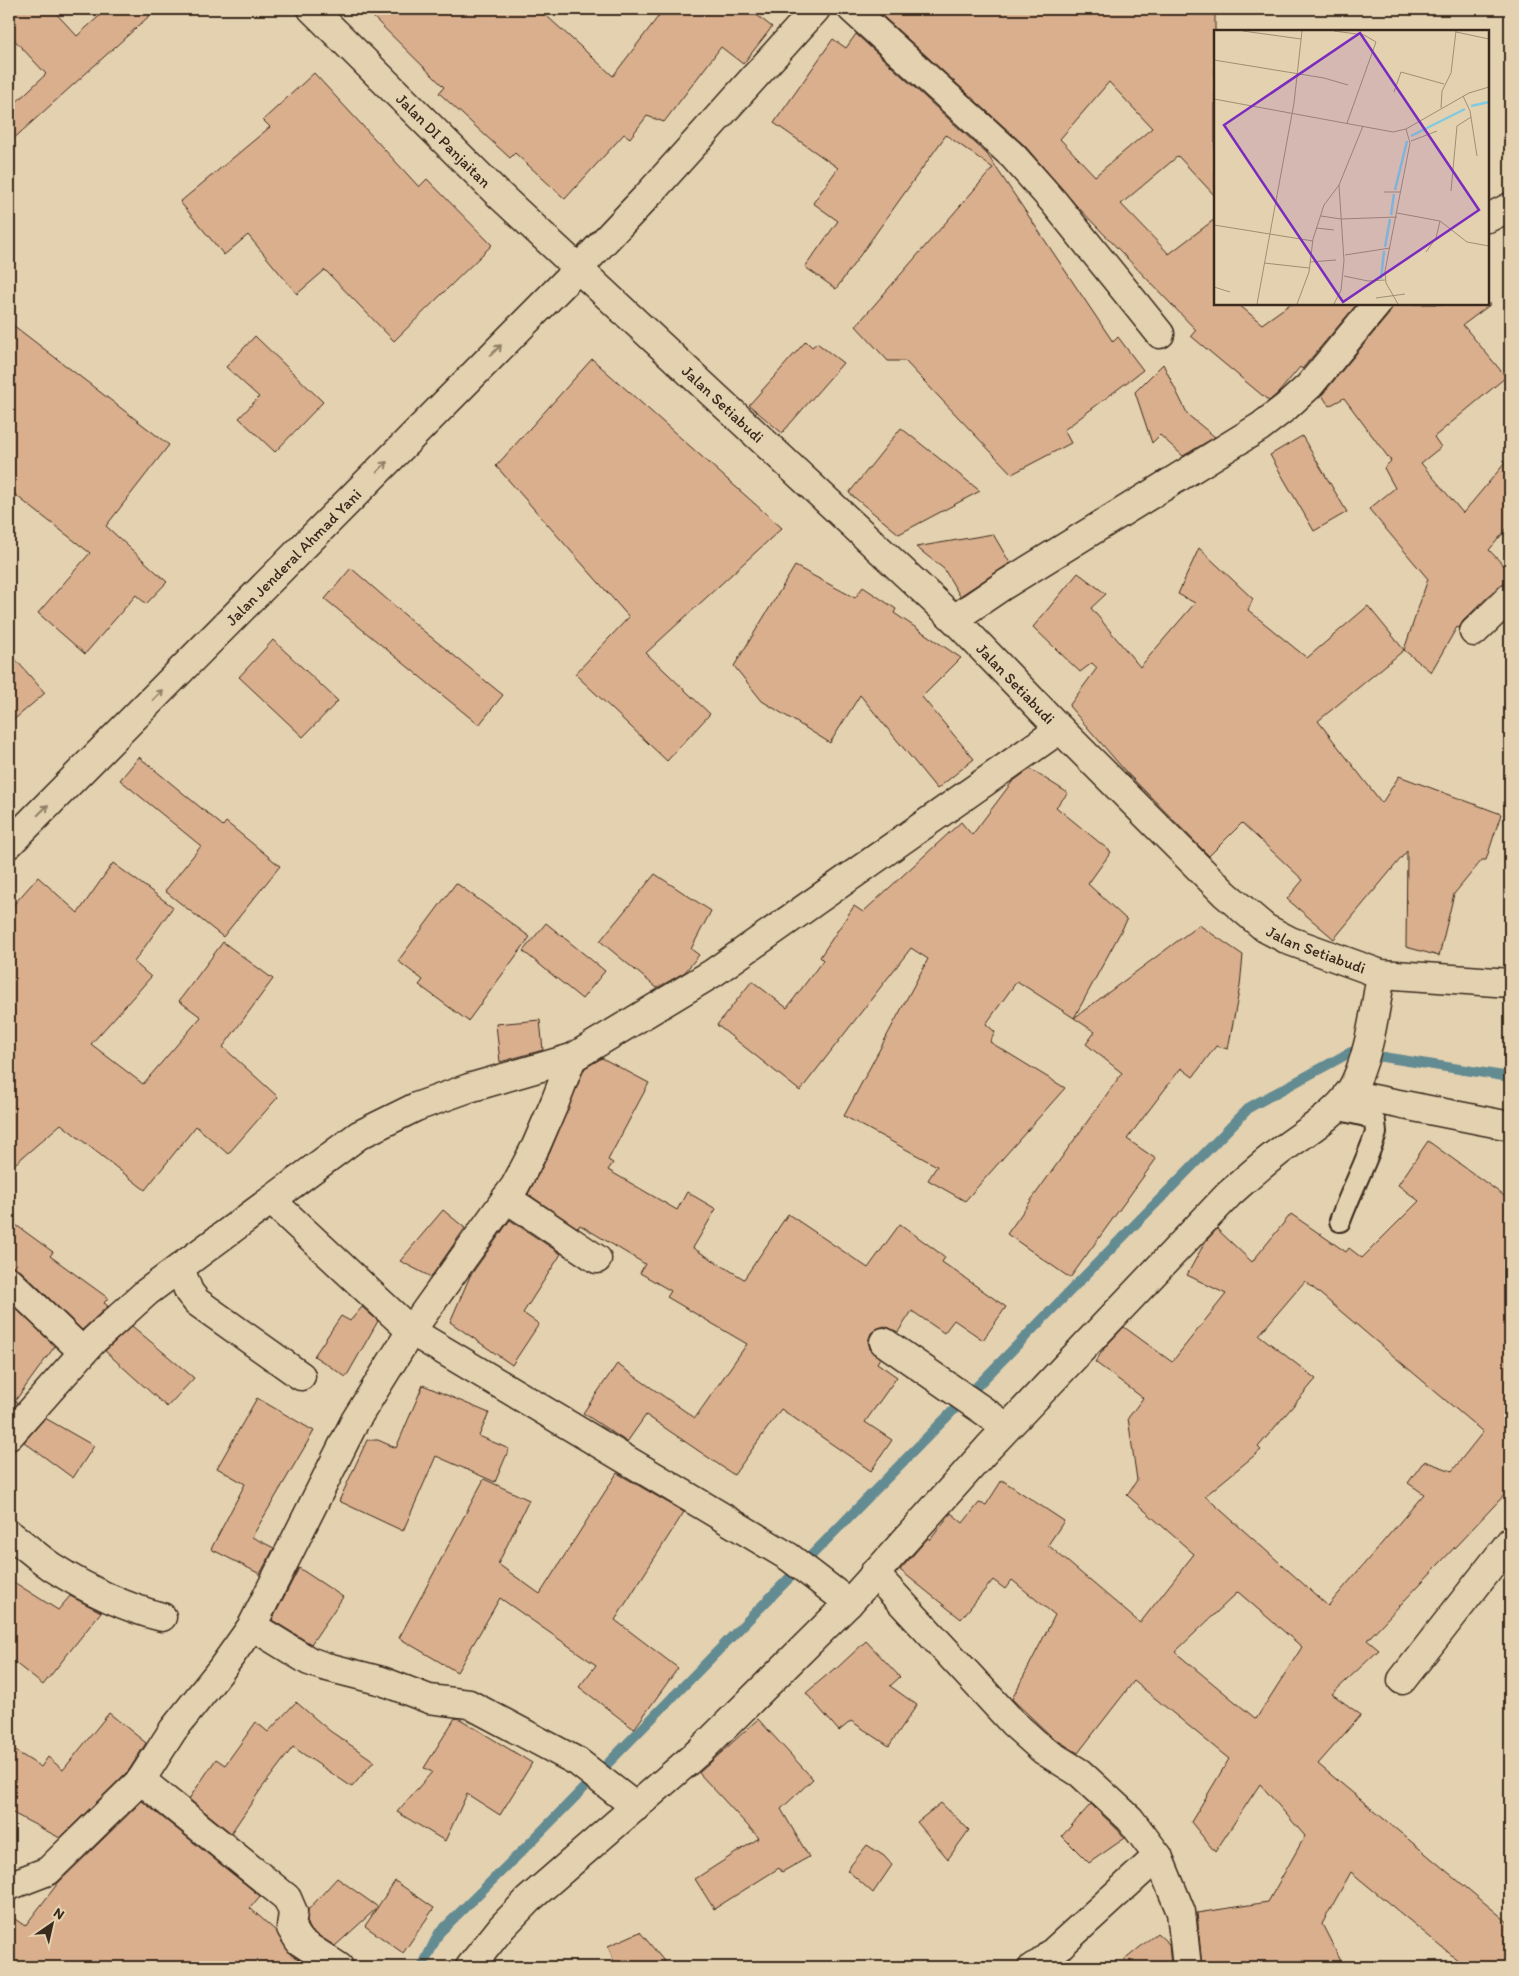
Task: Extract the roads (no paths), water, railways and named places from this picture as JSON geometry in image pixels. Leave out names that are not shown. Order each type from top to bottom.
[{"type":"street","name":"Jalan DI Panjaitan","points":[[312,9],[495,191],[578,268]]},
{"type":"street","name":"Jalan Jenderal Ahmad Yani","points":[[9,844],[578,268],[649,194],[816,9]]},
{"type":"street","points":[[852,9],[1013,156],[1053,201],[1160,334]]},
{"type":"street","points":[[1489,218],[1510,207]]},
{"type":"street","name":"Jalan Setiabudi","points":[[578,268],[954,619],[1060,729],[1225,894],[1265,928],[1290,941],[1381,974],[1510,983]]},
{"type":"street","points":[[954,619],[1004,585],[1260,427],[1309,386],[1376,305]]},
{"type":"street","points":[[1474,632],[1510,597]]},
{"type":"street","points":[[9,1436],[83,1352],[147,1292],[359,1135],[416,1107],[468,1088],[572,1058],[713,973],[1060,729]]},
{"type":"street","points":[[470,1967],[476,1957],[528,1900],[628,1801],[701,1750],[841,1597],[874,1573],[998,1421],[1229,1194],[1347,1094],[1372,1025],[1381,974]]},
{"type":"street","points":[[9,1886],[48,1871],[141,1780],[173,1730],[220,1671],[252,1626],[354,1421],[411,1331],[515,1186],[556,1102],[572,1058]]},
{"type":"street","points":[[1347,1094],[1510,1126]]},
{"type":"street","points":[[506,1198],[597,1259]]},
{"type":"street","points":[[272,1201],[411,1331],[788,1558],[841,1597]]},
{"type":"street","points":[[180,1268],[190,1292],[197,1302],[301,1376]]},
{"type":"street","points":[[9,1281],[83,1352]]},
{"type":"street","points":[[884,1342],[998,1421]]},
{"type":"street","points":[[9,1534],[50,1566],[79,1583],[136,1610],[162,1617]]},
{"type":"street","points":[[1402,1680],[1510,1542]]},
{"type":"street","points":[[874,1573],[1013,1723],[1043,1750],[1080,1774],[1130,1819],[1158,1856],[1181,1912],[1187,1967]]},
{"type":"street","points":[[252,1626],[309,1661],[382,1681],[429,1699],[469,1704],[578,1762],[628,1801]]},
{"type":"street","points":[[141,1780],[287,1898],[293,1912],[291,1928],[299,1941],[339,1967]]},
{"type":"street","points":[[1033,1967],[1041,1963],[1158,1856]]},
{"type":"lane","points":[[1340,1221],[1350,1195],[1366,1163],[1376,1133],[1375,1122],[1366,1116],[1347,1094]]},
{"type":"waterway","points":[[422,1967],[439,1933],[532,1841],[1250,1107],[1351,1052],[1510,1077]]}]
